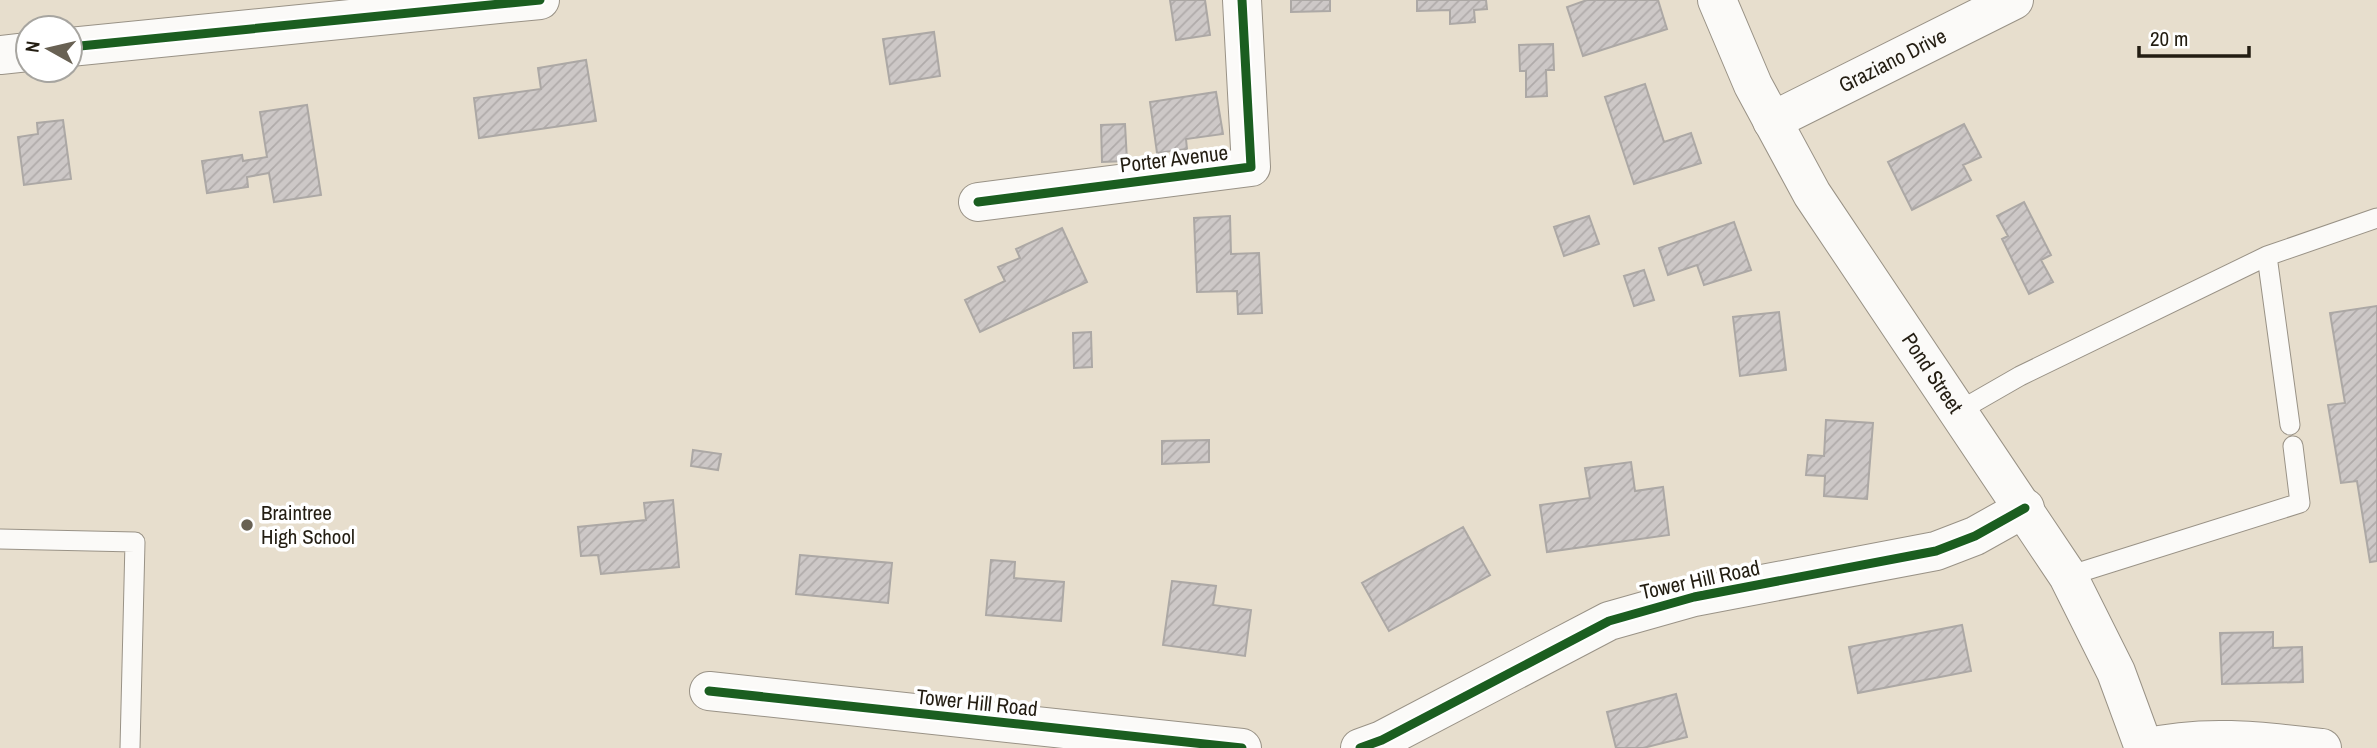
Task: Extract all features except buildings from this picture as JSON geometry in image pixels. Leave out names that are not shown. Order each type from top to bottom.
[{"type":"street","points":[[84,46],[540,0]]},
{"type":"street","name":"Porter Avenue","points":[[978,202],[1251,167],[1242,0]]},
{"type":"street","name":"Pond Street","points":[[1717,0],[1772,121],[1833,226],[2025,508],[2068,576],[2116,672],[2145,748]]},
{"type":"street","name":"Graziano Drive","points":[[1772,121],[2014,0]]},
{"type":"street","name":"Tower Hill Road","points":[[1360,748],[1382,740],[1609,621],[1693,597],[1936,551],[1975,537],[2025,508]]},
{"type":"street","name":"Tower Hill Road","points":[[709,691],[1242,748]]},
{"type":"street","points":[[2145,748],[2184,741],[2227,738],[2322,748]]},
{"type":"lane","points":[[1959,411],[2009,381],[2267,256],[2377,218]]},
{"type":"lane","points":[[2267,256],[2290,425]]},
{"type":"lane","points":[[2068,576],[2301,503],[2293,446]]},
{"type":"lane","points":[[0,539],[135,542],[130,748]]},
{"type":"cycle path","points":[[84,46],[540,0]]},
{"type":"cycle path","points":[[978,202],[1251,167],[1242,0]]},
{"type":"cycle path","points":[[1360,748],[1382,740],[1609,621],[1694,597],[1936,551],[1975,536],[2025,508]]},
{"type":"cycle path","points":[[709,691],[1242,748]]},
{"type":"place","name":"Braintree High School","points":[[247,525]]}]
